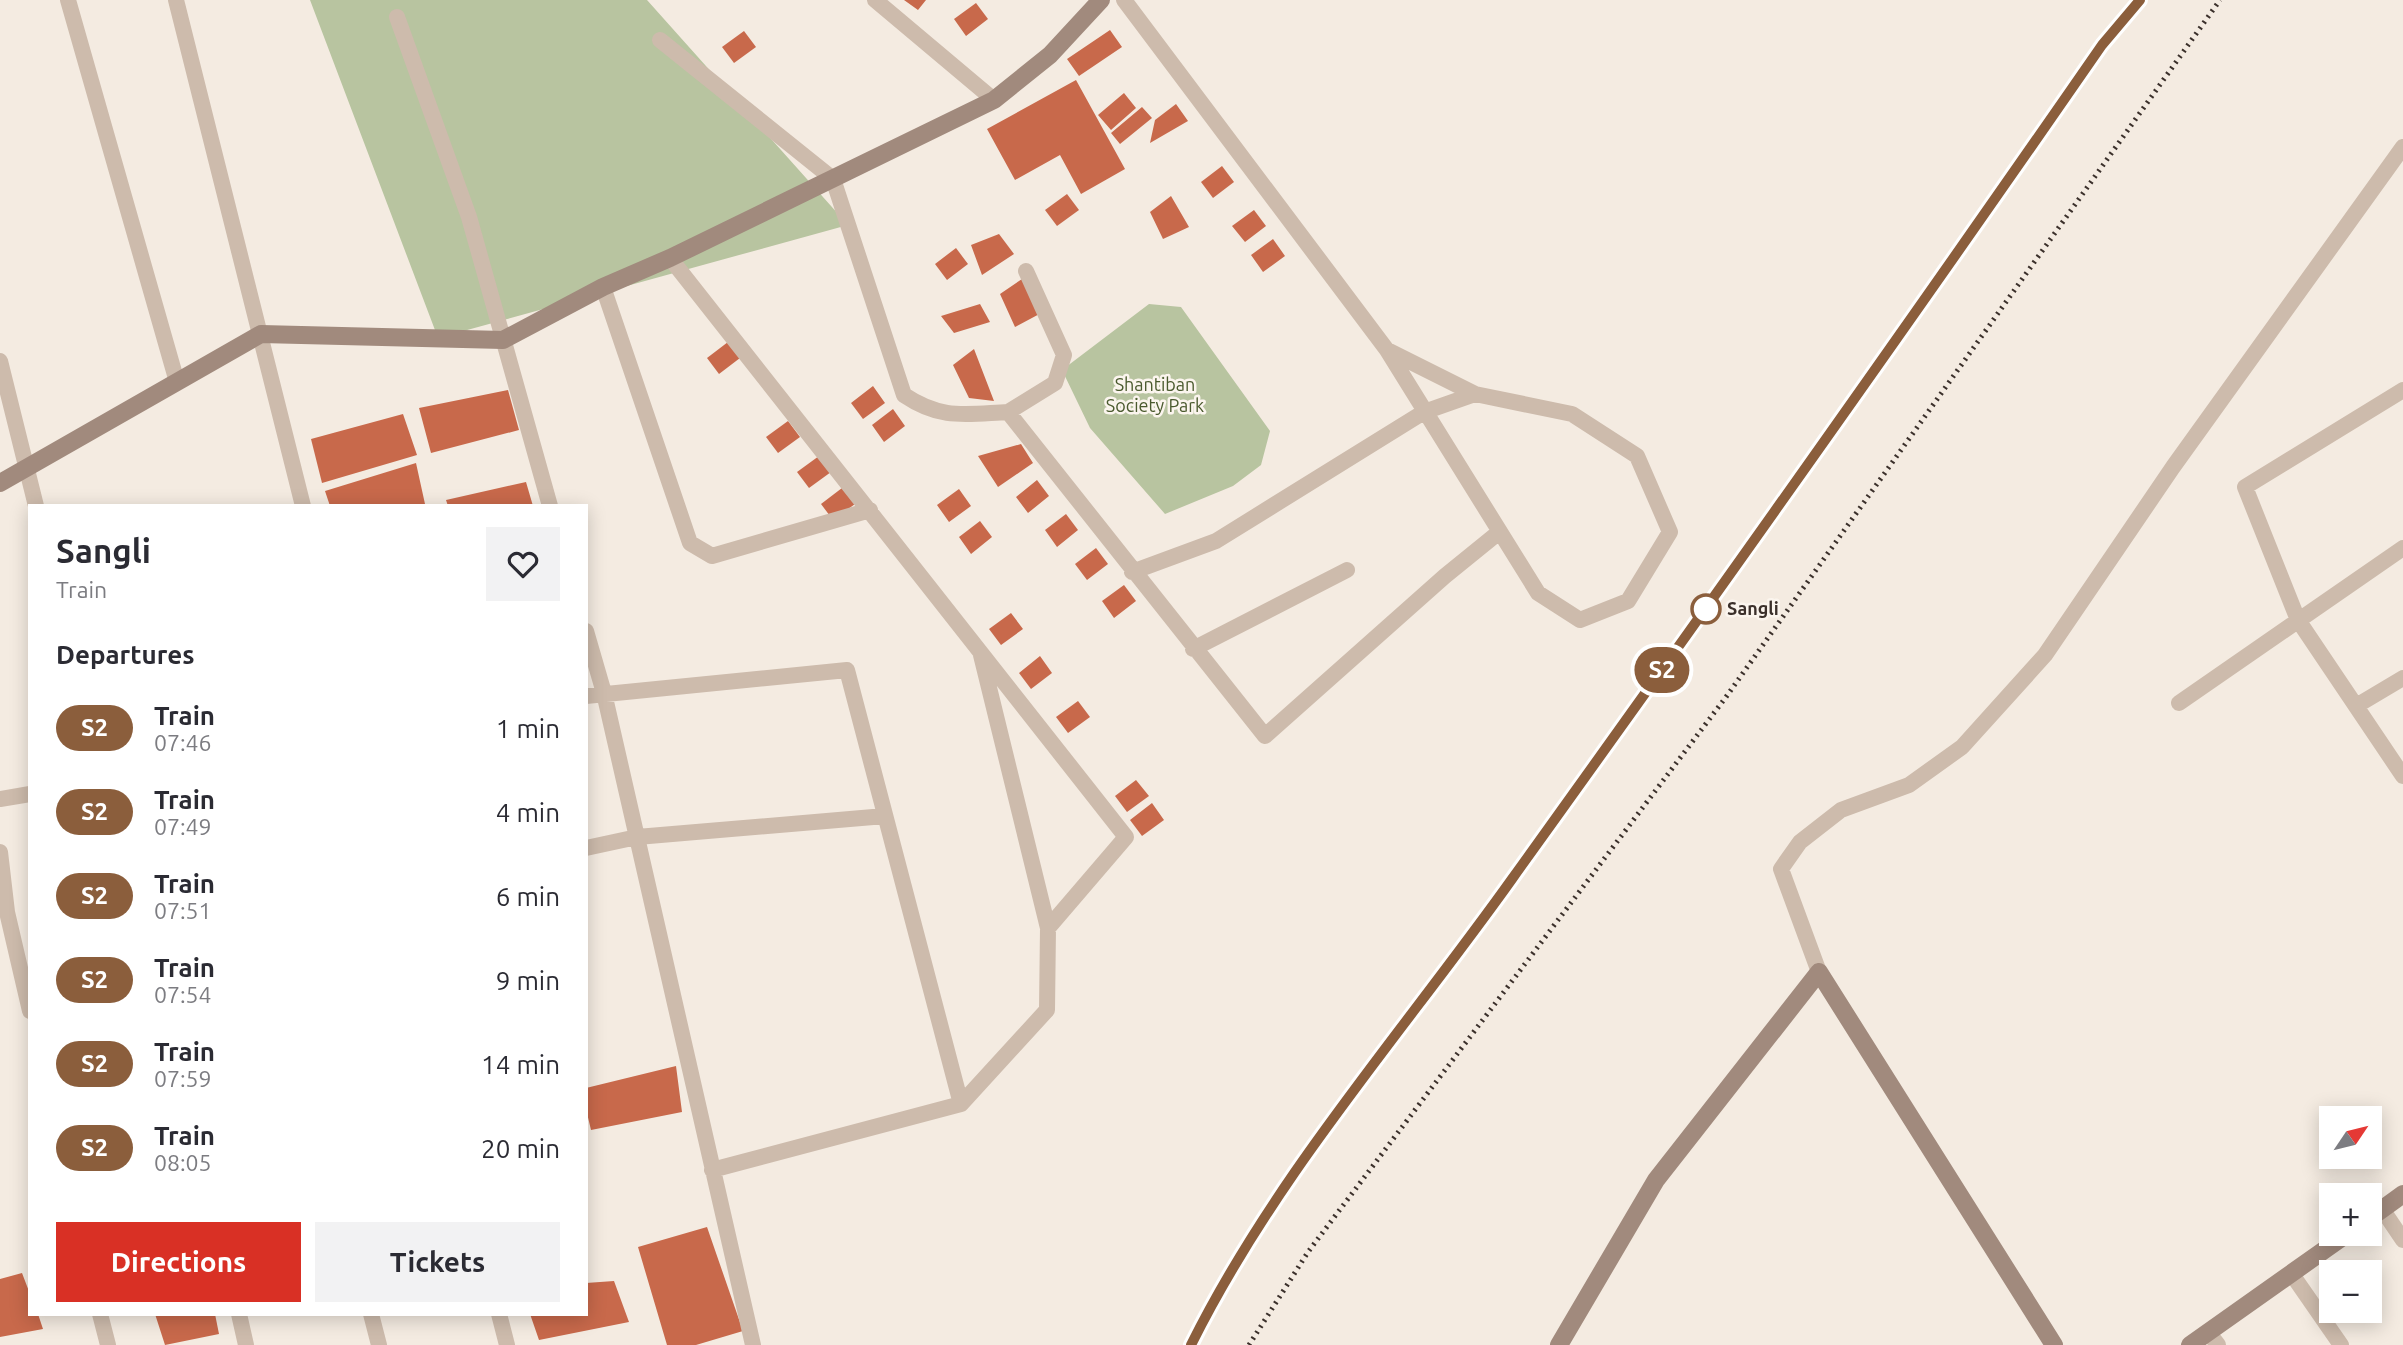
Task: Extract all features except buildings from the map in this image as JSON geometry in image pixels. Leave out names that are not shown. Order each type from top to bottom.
[{"type":"main road","points":[[0,484],[261,334],[503,340],[603,287],[670,258],[994,100],[1050,55],[1101,0]]},
{"type":"main road","points":[[1559,1345],[1656,1181],[1819,972],[2054,1345]]},
{"type":"main road","points":[[2382,1210],[2403,1194]]},
{"type":"main road","points":[[2190,1345],[2213,1338],[2291,1273],[2330,1246]]},
{"type":"street","points":[[68,0],[177,382]]},
{"type":"street","points":[[176,0],[303,504]]},
{"type":"street","points":[[875,0],[994,100]]},
{"type":"street","points":[[1124,0],[1387,349],[1498,533],[1538,593],[1580,620],[1628,601],[1670,532],[1637,456],[1572,414],[1475,394],[1387,349]]},
{"type":"street","points":[[397,17],[469,217],[549,504]]},
{"type":"street","points":[[660,40],[833,178],[904,395],[926,410],[954,414],[1008,412],[1055,383],[1064,355],[1026,271]]},
{"type":"street","points":[[1819,972],[1781,869],[1793,851],[1800,842],[1841,810],[1909,785],[1962,747],[2045,655],[2173,467],[2403,147]]},
{"type":"street","points":[[670,258],[1126,837],[1048,928]]},
{"type":"street","points":[[603,287],[690,543],[712,556],[870,510]]},
{"type":"street","points":[[0,361],[35,504]]},
{"type":"street","points":[[2403,390],[2245,487],[2298,620],[2403,776]]},
{"type":"street","points":[[1132,572],[1216,541],[1424,412],[1475,394]]},
{"type":"street","points":[[1008,412],[1132,572],[1265,736],[1445,576],[1498,533]]},
{"type":"street","points":[[2179,703],[2403,548]]},
{"type":"street","points":[[1194,649],[1347,570]]},
{"type":"street","points":[[588,638],[604,693],[753,1345]]},
{"type":"street","points":[[712,1170],[961,1104],[1047,1010],[1048,928],[979,648]]},
{"type":"street","points":[[588,696],[847,670],[961,1104]]},
{"type":"street","points":[[2356,706],[2403,678]]},
{"type":"street","points":[[0,799],[28,794]]},
{"type":"street","points":[[588,848],[637,837],[885,816]]},
{"type":"street","points":[[0,852],[8,912],[28,1001]]},
{"type":"street","points":[[2382,1220],[2403,1240]]},
{"type":"street","points":[[2291,1273],[2341,1345]]},
{"type":"street","points":[[101,1316],[108,1345]]},
{"type":"street","points":[[239,1316],[246,1345]]},
{"type":"street","points":[[372,1316],[379,1345]]},
{"type":"street","points":[[500,1316],[507,1345]]},
{"type":"green space","points":[[310,0],[647,0],[848,225],[438,338]]},
{"type":"green space","name":"Shantiban Society Park","points":[[1149,304],[1181,307],[1270,431],[1261,465],[1233,486],[1165,514],[1090,428],[1062,370]]},
{"type":"railway","points":[[1191,1345],[1259,1226],[1298,1168],[1503,892],[1954,258],[2102,45],[2140,0]]},
{"type":"railway","points":[[1249,1345],[1308,1252],[1726,697],[2220,0]]},
{"type":"train","name":"S2","points":[[1191,1345],[1206,1315],[1297,1169],[1497,901],[1889,353],[2102,45],[2140,0]]},
{"type":"place","name":"Sangli","points":[[1706,609]]}]
